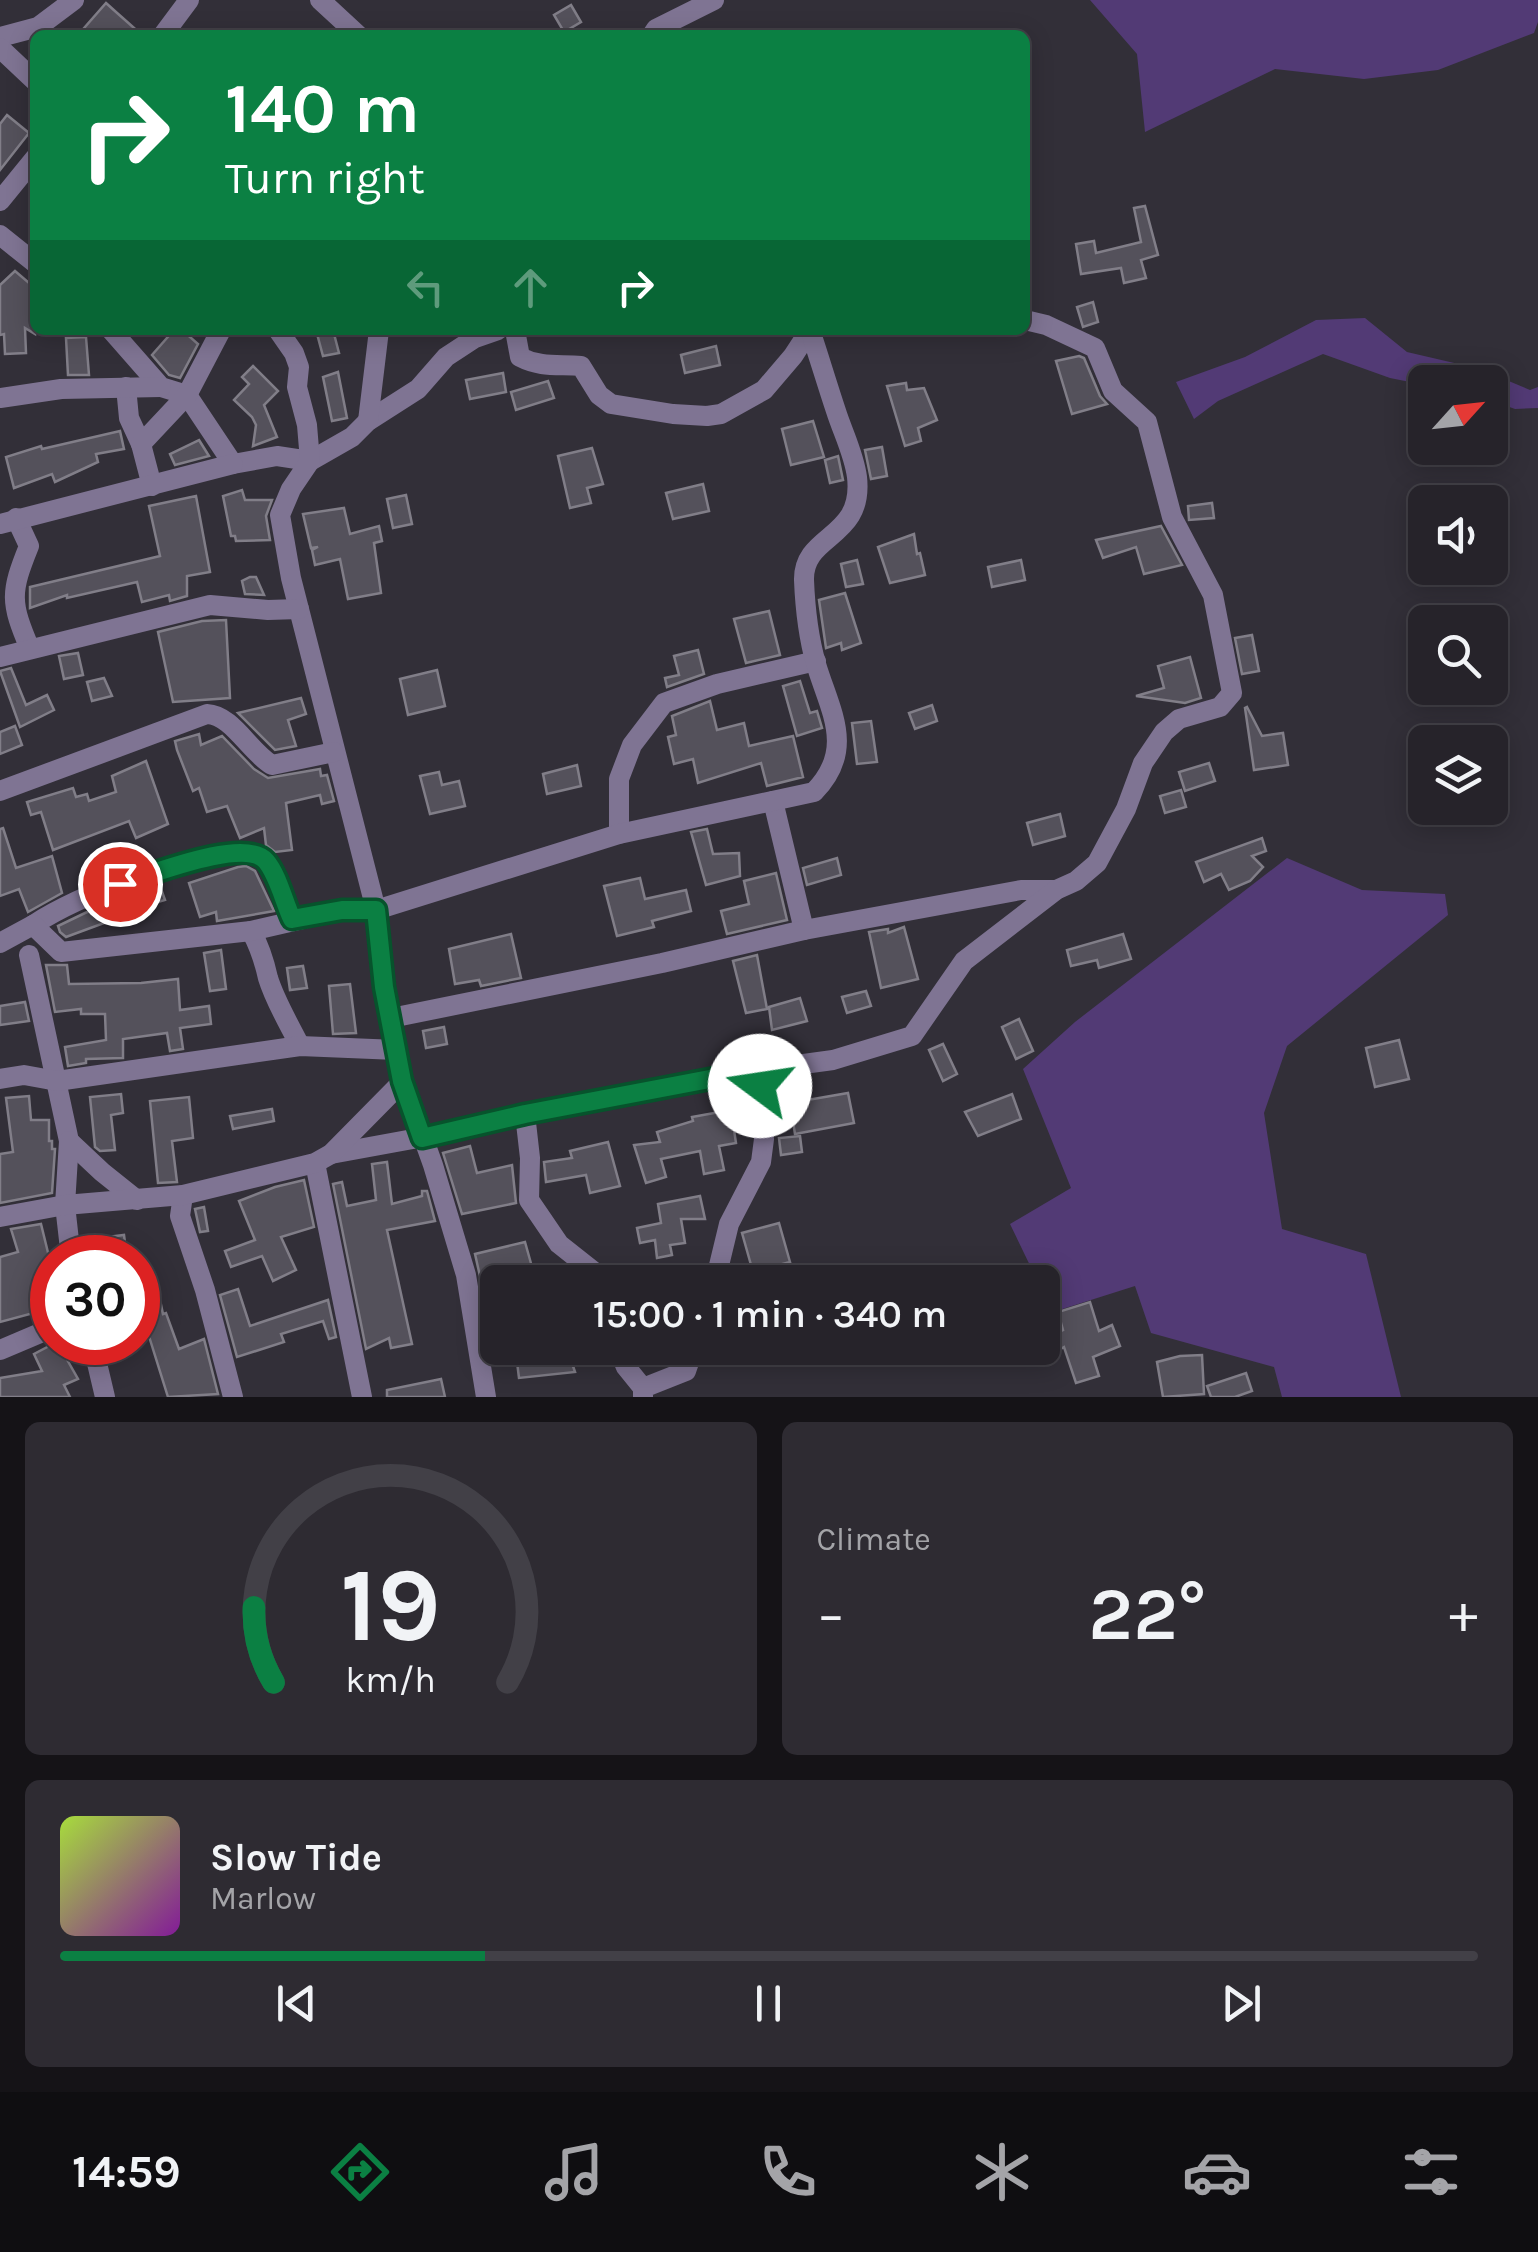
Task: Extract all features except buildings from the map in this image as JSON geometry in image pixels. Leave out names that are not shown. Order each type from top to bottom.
[{"type":"street","points":[[0,37],[38,27],[74,0]]},
{"type":"street","points":[[167,30],[189,0]]},
{"type":"street","points":[[320,0],[353,30]]},
{"type":"street","points":[[661,30],[714,0]]},
{"type":"street","points":[[0,48],[30,76]]},
{"type":"street","points":[[0,201],[30,164]]},
{"type":"street","points":[[0,235],[30,258]]},
{"type":"street","points":[[0,1218],[65,1205],[183,1195],[525,1114],[833,1060],[912,1036],[964,961],[1056,890],[1076,881],[1097,864],[1126,809],[1143,762],[1164,732],[1179,719],[1220,708],[1232,693],[1213,596],[1172,517],[1146,422],[1113,391],[1095,348],[1030,321]]},
{"type":"street","points":[[116,335],[161,387]]},
{"type":"street","points":[[140,444],[187,395],[218,335]]},
{"type":"street","points":[[281,335],[294,353],[298,368],[297,387],[307,425],[310,461]]},
{"type":"street","points":[[368,420],[378,335]]},
{"type":"street","points":[[483,335],[446,357],[418,388],[368,420],[352,437],[310,461],[291,489],[280,515],[298,610],[376,910],[402,1081],[466,1275],[486,1397]]},
{"type":"street","points":[[516,335],[520,357],[532,364],[581,366],[598,395],[612,404],[708,416],[733,409],[764,390],[807,335]]},
{"type":"street","points":[[1,942],[29,955],[252,931],[342,910],[376,910],[618,834],[814,792],[823,784],[838,748],[836,717],[816,661],[804,576],[810,559],[828,536],[848,522],[857,506],[857,476],[812,335]]},
{"type":"street","points":[[126,387],[129,418],[152,486]]},
{"type":"street","points":[[0,398],[60,390],[161,387],[187,395],[233,464]]},
{"type":"street","points":[[30,649],[16,616],[14,584],[29,546],[8,521],[233,464],[277,456],[310,461]]},
{"type":"street","points":[[0,657],[210,604],[298,610]]},
{"type":"street","points":[[618,834],[619,779],[632,745],[664,704],[717,684],[816,661]]},
{"type":"street","points":[[0,790],[207,714],[225,719],[249,748],[272,765],[334,752]]},
{"type":"street","points":[[773,802],[804,930]]},
{"type":"street","points":[[1,942],[79,898],[194,862],[246,852],[258,854],[268,863],[292,919]]},
{"type":"street","points":[[391,1018],[804,930],[1021,890],[1056,890]]},
{"type":"street","points":[[33,924],[61,952]]},
{"type":"street","points":[[252,931],[300,1046]]},
{"type":"street","points":[[29,955],[69,1141],[65,1205],[68,1235]]},
{"type":"street","points":[[0,1079],[24,1075],[56,1081],[300,1046],[397,1050]]},
{"type":"street","points":[[719,1265],[728,1224],[761,1162],[764,1139],[756,1071]]},
{"type":"street","points":[[323,1159],[402,1081]]},
{"type":"street","points":[[525,1114],[529,1200],[558,1244],[586,1265]]},
{"type":"street","points":[[69,1141],[138,1200]]},
{"type":"street","points":[[323,1159],[362,1396],[346,1397]]},
{"type":"street","points":[[183,1195],[180,1216],[205,1290],[233,1397]]},
{"type":"street","points":[[0,1350],[30,1337]]},
{"type":"street","points":[[97,1365],[105,1397]]},
{"type":"street","points":[[625,1365],[643,1392],[686,1371],[688,1365]]},
{"type":"shaded area","points":[[1090,0],[1538,0],[1538,22],[1534,33],[1438,70],[1364,79],[1275,69],[1145,132],[1137,54]]},
{"type":"shaded area","points":[[1365,318],[1407,352],[1463,365],[1408,365],[1408,382],[1323,354],[1218,401],[1194,419],[1176,382],[1245,357],[1316,320]]},
{"type":"shaded area","points":[[1508,381],[1530,390],[1538,387],[1538,408],[1508,406]]},
{"type":"shaded area","points":[[1287,858],[1362,890],[1445,894],[1448,915],[1287,1046],[1264,1113],[1282,1229],[1366,1254],[1401,1397],[1282,1397],[1274,1367],[1151,1333],[1135,1286],[1060,1310],[1060,1265],[1030,1265],[1010,1224],[1071,1188],[1023,1069],[1075,1022]]},
{"type":"route","points":[[120,884],[233,852],[252,852],[268,863],[292,919],[342,910],[376,910],[384,987],[402,1081],[422,1138],[736,1074],[756,1071],[760,1086]]}]
